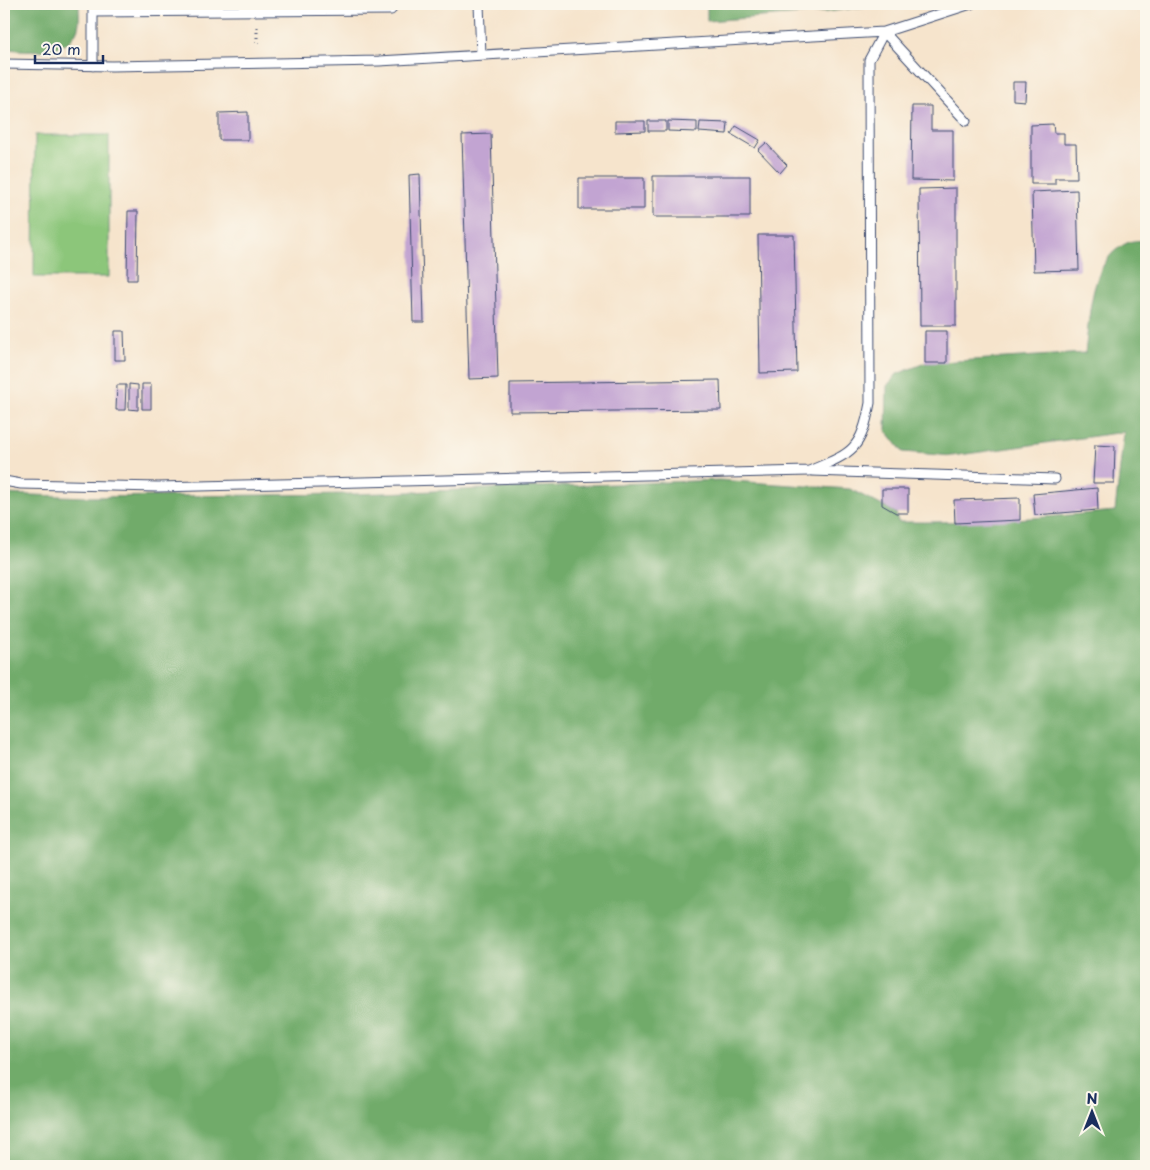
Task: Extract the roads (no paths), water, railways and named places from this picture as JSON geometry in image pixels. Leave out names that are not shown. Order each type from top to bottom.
[{"type":"lane","points":[[479,4],[481,55]]},
{"type":"lane","points":[[4,64],[93,66],[378,61],[884,32],[970,4]]},
{"type":"lane","points":[[93,66],[93,8],[391,10]]},
{"type":"lane","points":[[884,32],[966,121]]},
{"type":"lane","points":[[809,471],[845,456],[864,433],[870,403],[869,60],[884,32]]},
{"type":"lane","points":[[4,481],[21,484],[158,487],[809,471],[1054,479]]}]
